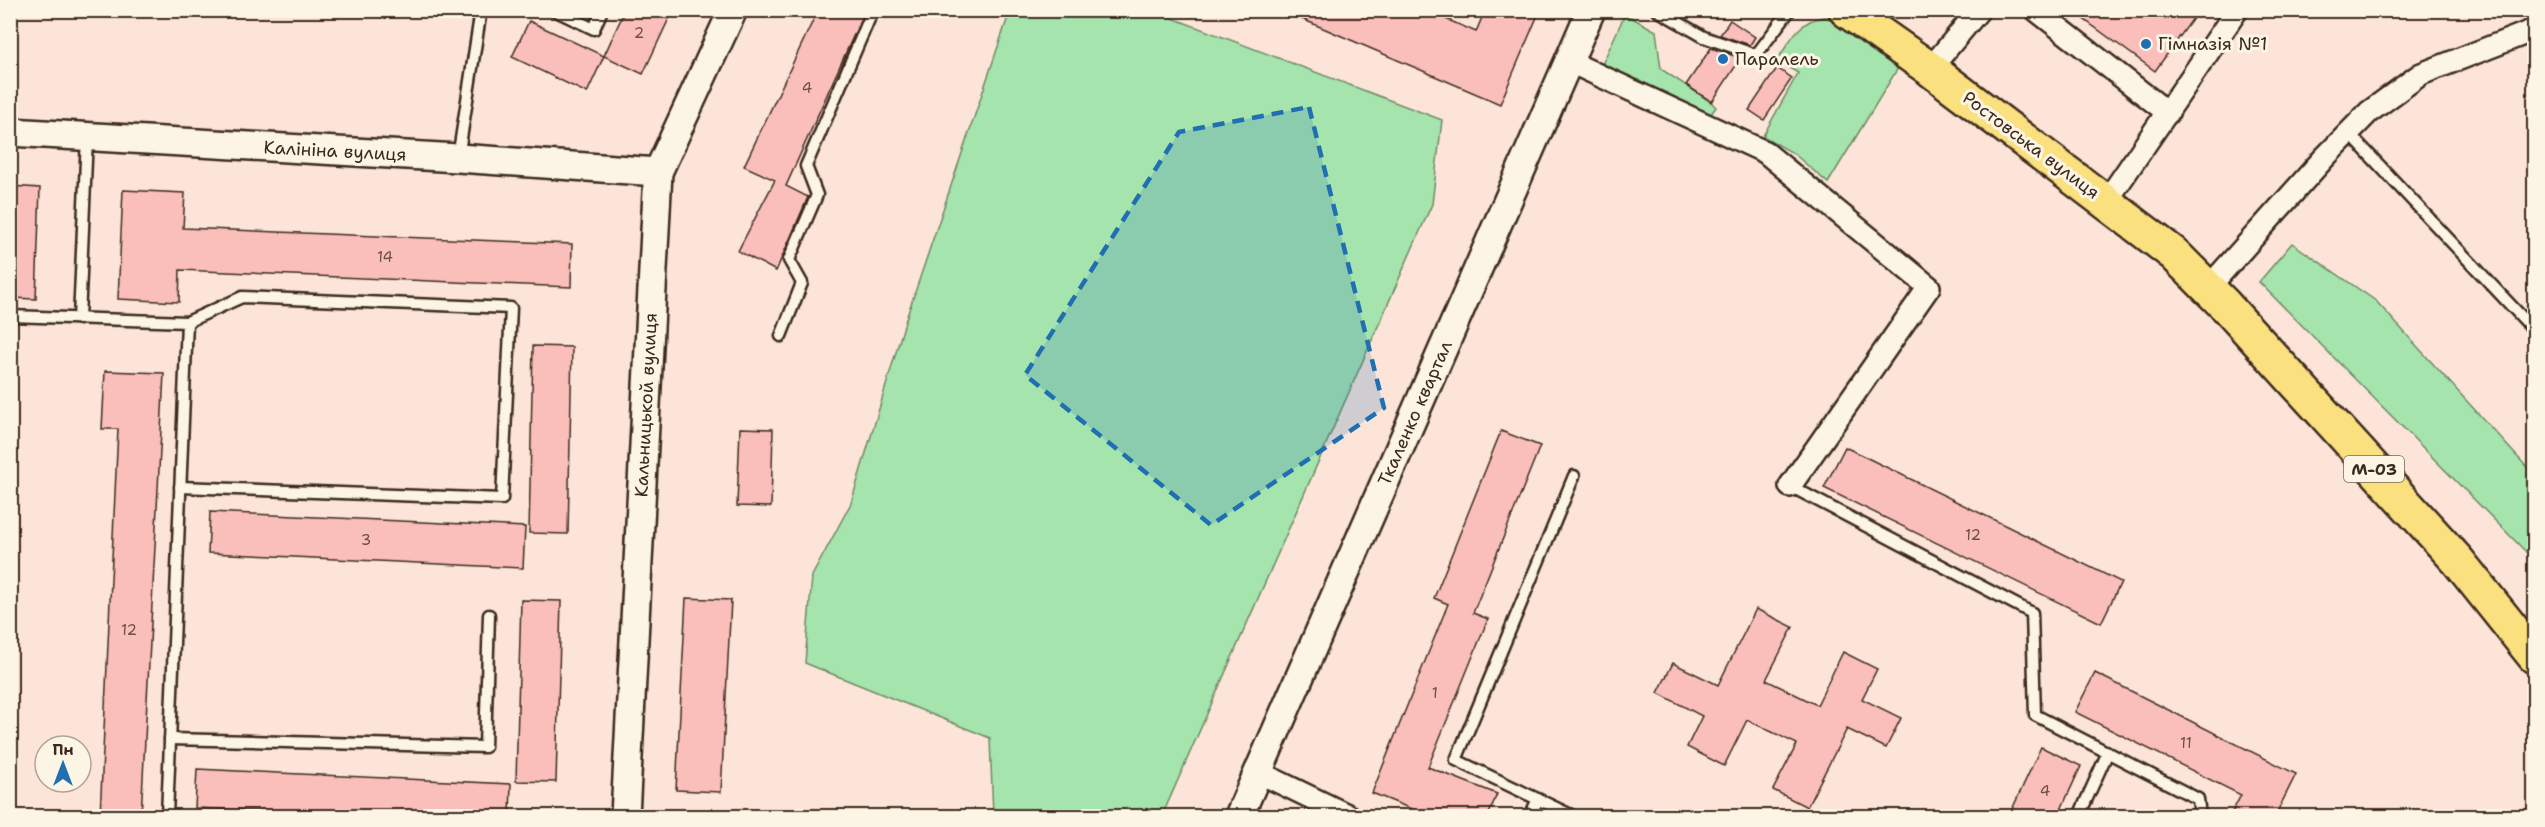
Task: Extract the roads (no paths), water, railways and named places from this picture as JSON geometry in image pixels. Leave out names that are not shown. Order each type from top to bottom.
[{"type":"highway","name":"Ростовська вулиця","points":[[1846,10],[1930,69],[2174,254],[2207,289]]},
{"type":"highway","name":"М-03","points":[[2207,289],[2458,561],[2535,656]]},
{"type":"street","name":"Кальницькой вулиця","points":[[625,816],[658,172],[733,10]]},
{"type":"street","name":"Ткаленко квартал","points":[[1239,816],[1591,10]]},
{"type":"street","points":[[1930,69],[1979,10]]},
{"type":"street","points":[[2036,10],[2168,113]]},
{"type":"street","points":[[2106,202],[2237,10]]},
{"type":"street","points":[[2207,289],[2369,112],[2421,74],[2535,30]]},
{"type":"street","points":[[1568,61],[1765,152],[1929,286],[1790,486]]},
{"type":"street","name":"Калініна вулиця","points":[[10,132],[658,172]]},
{"type":"street","points":[[1258,772],[1349,816]]},
{"type":"lane","points":[[458,158],[481,10]]},
{"type":"lane","points":[[554,10],[594,29],[602,10]]},
{"type":"lane","points":[[781,336],[802,283],[789,260],[817,195],[806,166],[873,10]]},
{"type":"lane","points":[[1657,10],[1704,37],[1756,55],[1790,10]]},
{"type":"lane","points":[[2349,133],[2535,330]]},
{"type":"lane","points":[[79,319],[87,137]]},
{"type":"lane","points":[[10,316],[187,322],[242,297],[511,308],[502,499],[180,488]]},
{"type":"lane","points":[[167,816],[187,322]]},
{"type":"lane","points":[[1573,816],[1456,760],[1574,476]]},
{"type":"lane","points":[[1790,486],[2032,613],[2035,715],[2198,799],[2200,816]]},
{"type":"lane","points":[[170,739],[485,747],[489,615]]},
{"type":"lane","points":[[2079,816],[2108,752]]},
{"type":"lane","points":[[1530,816],[1538,799]]},
{"type":"place","name":"Гімназія №1","points":[[2146,44]]},
{"type":"place","name":"Паралель","points":[[1723,59]]}]
